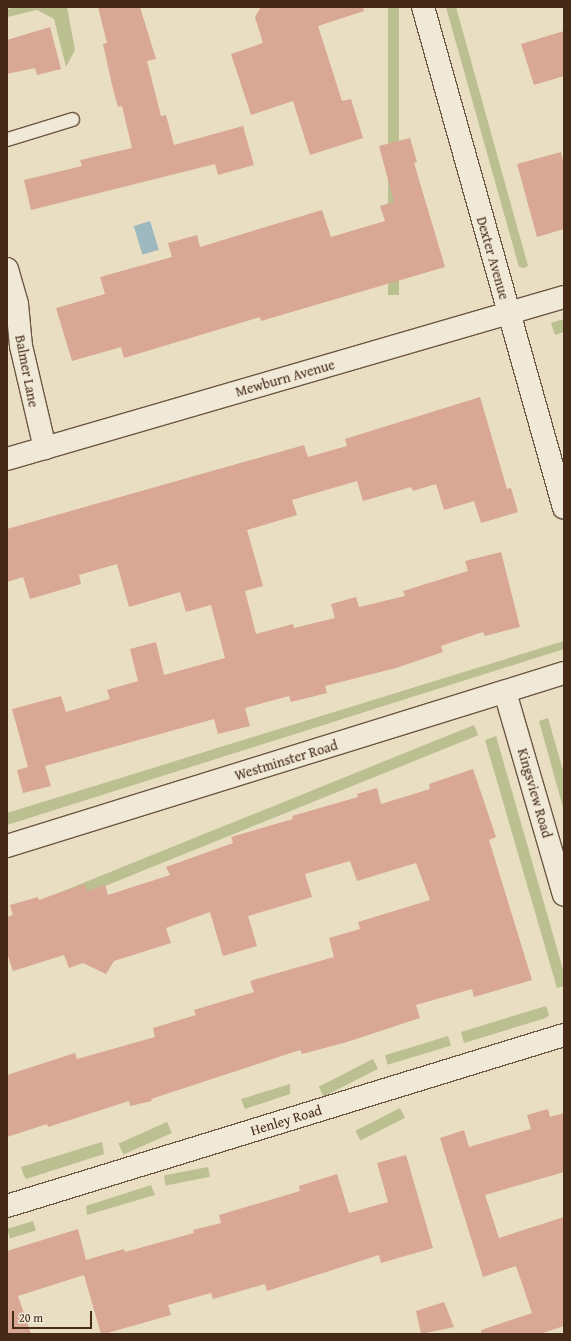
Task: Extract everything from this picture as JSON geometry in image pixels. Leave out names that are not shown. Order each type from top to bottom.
[{"type":"street","name":"Dexter Avenue","points":[[423,7],[564,508]]},
{"type":"street","name":"Balmer Lane","points":[[7,270],[17,304],[21,346],[45,448]]},
{"type":"street","name":"Mewburn Avenue","points":[[7,459],[564,297]]},
{"type":"street","name":"Westminster Road","points":[[7,846],[564,673]]},
{"type":"street","name":"Kingsview Road","points":[[505,692],[564,895]]},
{"type":"street","name":"Henley Road","points":[[7,1206],[564,1035]]},
{"type":"lane","points":[[7,138],[72,119]]},
{"type":"green space","points":[[18,7],[67,7],[75,50],[66,67],[54,19],[37,10],[7,17],[7,9]]},
{"type":"green space","points":[[388,7],[399,7],[399,295],[388,295]]},
{"type":"green space","points":[[446,7],[456,7],[528,266],[524,268],[519,267]]},
{"type":"green space","points":[[564,319],[564,332],[555,335],[551,323]]},
{"type":"green space","points":[[564,641],[564,649],[7,825],[7,813]]},
{"type":"green space","points":[[548,718],[564,774],[564,811],[539,721]]},
{"type":"green space","points":[[474,725],[478,735],[25,918],[21,908]]},
{"type":"green space","points":[[496,736],[564,973],[564,986],[557,988],[485,740]]},
{"type":"green space","points":[[546,1006],[549,1015],[546,1018],[464,1043],[461,1032]]},
{"type":"green space","points":[[448,1036],[451,1046],[388,1065],[385,1055]]},
{"type":"green space","points":[[373,1059],[378,1069],[324,1096],[319,1087]]},
{"type":"green space","points":[[290,1084],[290,1094],[245,1109],[241,1099]]},
{"type":"green space","points":[[400,1108],[405,1118],[360,1141],[355,1131]]},
{"type":"green space","points":[[167,1122],[172,1133],[123,1155],[119,1144]]},
{"type":"green space","points":[[102,1142],[104,1154],[26,1179],[24,1176],[21,1167]]},
{"type":"green space","points":[[208,1167],[210,1177],[166,1185],[164,1176]]},
{"type":"green space","points":[[151,1185],[155,1195],[87,1215],[86,1206]]},
{"type":"green space","points":[[33,1221],[36,1231],[10,1238],[7,1229]]},
{"type":"water","points":[[150,221],[159,250],[143,255],[134,226]]},
{"type":"building","points":[[98,7],[140,7],[156,59],[147,61],[161,116],[166,115],[174,145],[243,126],[254,165],[218,175],[215,164],[31,210],[24,180],[82,166],[80,160],[132,148],[122,106],[118,107],[112,85],[103,44],[107,43]]},
{"type":"building","points":[[261,7],[363,7],[364,11],[318,26],[342,101],[351,99],[363,138],[310,155],[293,101],[251,115],[231,54],[263,43],[255,17]]},
{"type":"building","points":[[50,27],[61,69],[37,75],[35,68],[7,74],[7,40]]},
{"type":"building","points":[[564,31],[564,76],[534,85],[521,44]]},
{"type":"building","points":[[410,138],[417,162],[414,163],[445,267],[261,321],[260,317],[124,358],[121,347],[72,361],[56,308],[105,294],[100,277],[172,257],[168,243],[197,235],[200,247],[322,210],[331,237],[385,221],[380,206],[394,202],[379,146]]},
{"type":"building","points":[[561,152],[564,165],[564,229],[537,237],[517,164]]},
{"type":"building","points":[[480,397],[507,489],[511,488],[518,512],[481,523],[474,501],[444,510],[436,484],[413,491],[411,487],[363,501],[357,481],[292,500],[297,515],[247,530],[263,586],[245,591],[256,634],[293,624],[294,628],[335,618],[331,604],[356,597],[359,607],[405,596],[403,591],[468,571],[465,561],[501,552],[520,627],[485,636],[483,632],[441,646],[443,652],[396,668],[325,686],[327,693],[291,702],[289,696],[245,708],[250,726],[218,734],[214,719],[45,766],[51,786],[23,793],[17,770],[28,767],[12,709],[61,696],[66,712],[110,699],[107,690],[138,681],[130,649],[156,642],[164,675],[225,658],[211,605],[186,612],[180,592],[129,607],[117,564],[79,575],[81,584],[30,599],[23,577],[7,582],[7,529],[304,445],[308,457],[347,446],[345,439]]},
{"type":"building","points":[[473,769],[496,837],[489,840],[532,980],[474,997],[472,989],[416,1005],[420,1018],[347,1042],[302,1054],[300,1050],[151,1099],[152,1101],[130,1106],[129,1101],[48,1127],[47,1124],[7,1137],[7,1075],[75,1053],[77,1059],[155,1037],[153,1028],[196,1015],[194,1010],[254,992],[250,981],[334,957],[329,938],[360,929],[358,922],[430,900],[416,863],[357,881],[350,861],[305,874],[312,897],[248,916],[257,946],[223,956],[210,912],[166,928],[171,943],[114,961],[106,974],[83,963],[69,968],[64,955],[13,971],[7,953],[7,917],[13,915],[10,905],[38,897],[39,900],[84,884],[87,891],[105,885],[108,895],[170,875],[166,867],[233,843],[231,837],[293,819],[292,816],[358,797],[357,794],[377,788],[381,804],[430,789],[429,784]]},
{"type":"building","points":[[548,1109],[550,1117],[564,1113],[564,1172],[485,1195],[499,1238],[564,1217],[564,1326],[540,1334],[481,1334],[481,1330],[532,1313],[516,1266],[483,1277],[440,1138],[464,1130],[469,1147],[531,1129],[527,1115]]},
{"type":"building","points":[[406,1155],[433,1248],[381,1263],[379,1255],[267,1291],[265,1284],[213,1299],[211,1293],[168,1305],[171,1315],[104,1334],[101,1334],[84,1275],[18,1296],[31,1334],[7,1334],[7,1251],[78,1229],[86,1260],[124,1249],[125,1252],[194,1233],[193,1230],[221,1223],[219,1215],[300,1191],[299,1186],[337,1174],[349,1213],[388,1202],[377,1163]]},
{"type":"building","points":[[444,1302],[454,1327],[421,1334],[416,1311]]}]
